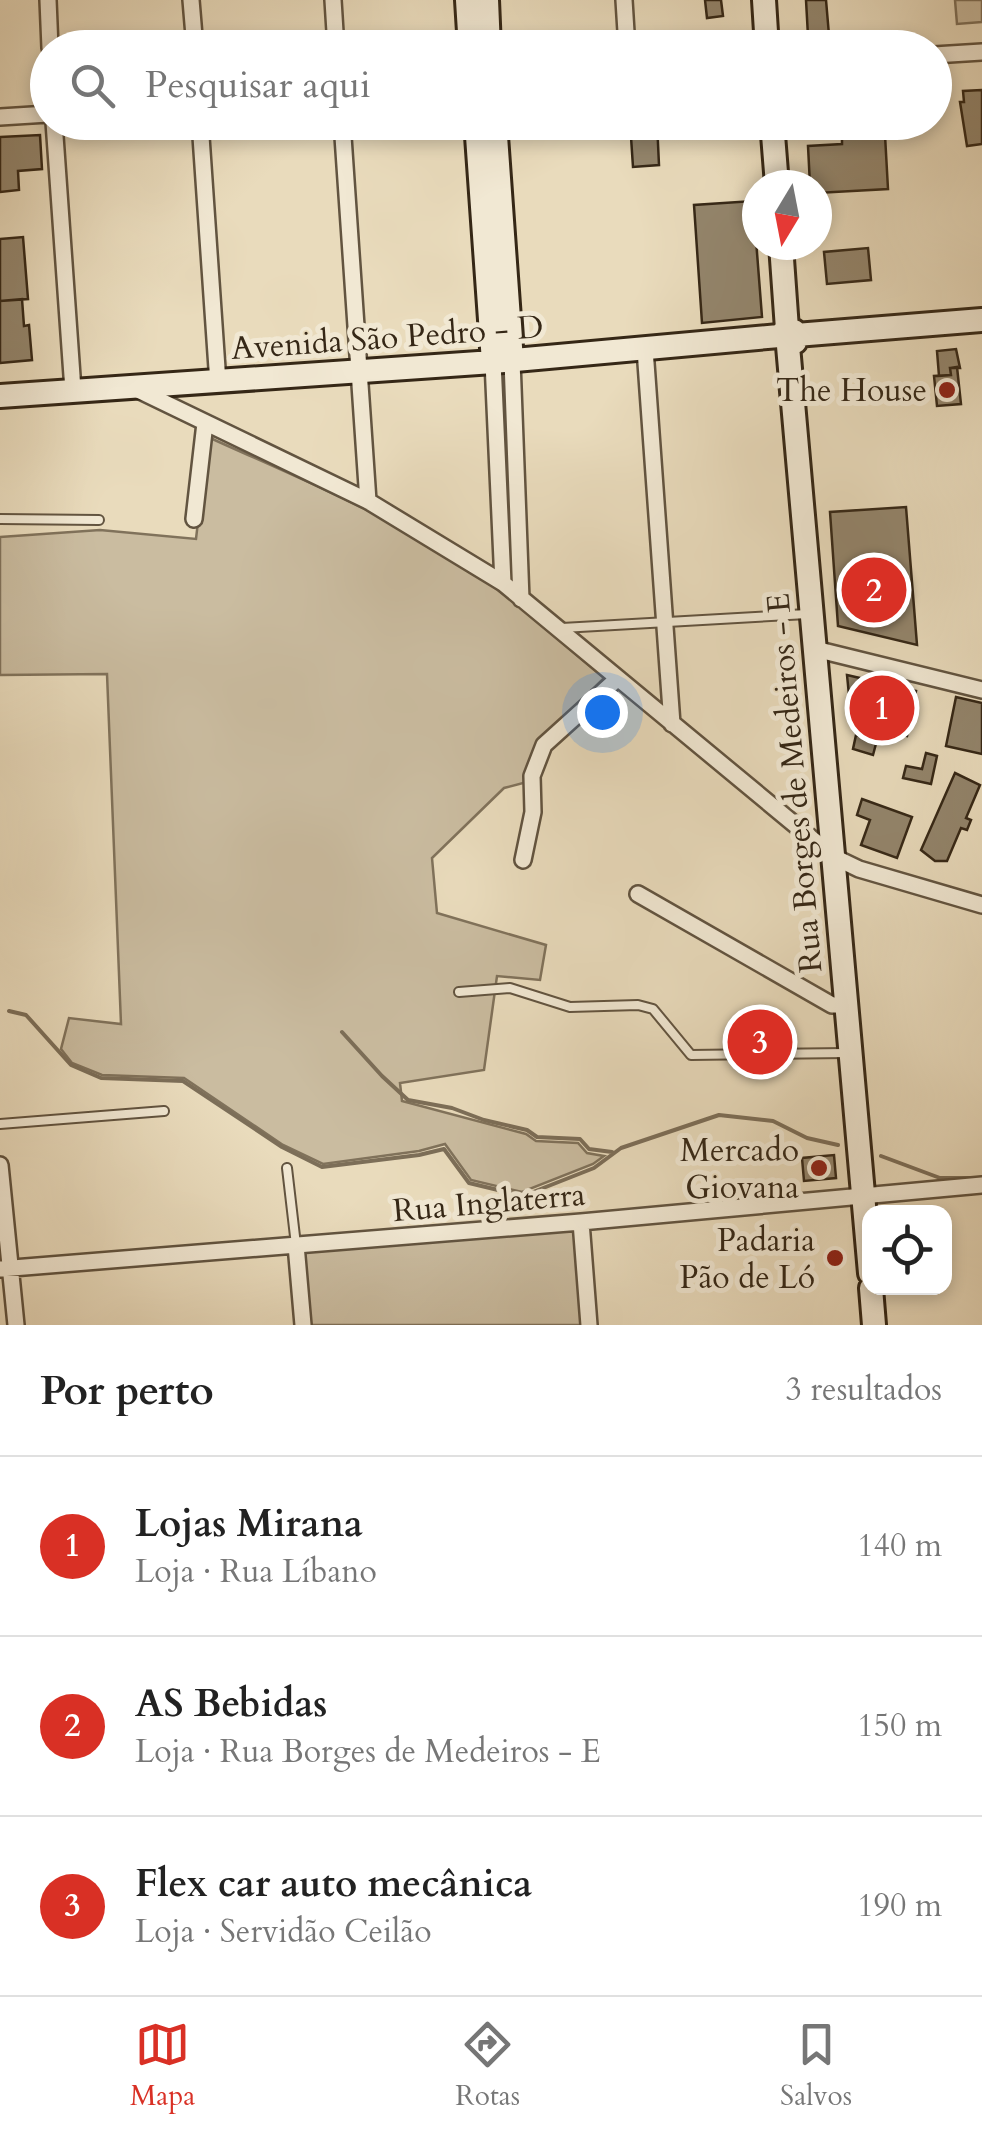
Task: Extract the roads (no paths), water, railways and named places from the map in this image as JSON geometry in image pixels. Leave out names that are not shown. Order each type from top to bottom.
[{"type":"street","points":[[48,0],[49,30]]},
{"type":"street","points":[[192,0],[194,30]]},
{"type":"street","points":[[333,0],[335,30]]},
{"type":"street","points":[[467,0],[469,30]]},
{"type":"street","points":[[486,0],[488,30]]},
{"type":"street","points":[[624,0],[625,30]]},
{"type":"street","points":[[764,0],[766,30]]},
{"type":"street","points":[[952,54],[982,52]]},
{"type":"street","points":[[0,117],[30,115]]},
{"type":"street","points":[[55,140],[74,390]]},
{"type":"street","points":[[201,140],[218,383]]},
{"type":"street","points":[[343,140],[368,501]]},
{"type":"street","points":[[479,140],[492,220]]},
{"type":"street","points":[[494,140],[492,220],[521,599]]},
{"type":"street","points":[[773,140],[776,170]]},
{"type":"street","name":"Rua Borges de Medeiros - E","points":[[782,260],[864,1205]]},
{"type":"street","name":"Avenida São Pedro - D","points":[[0,396],[502,362],[982,320]]},
{"type":"street","points":[[645,349],[672,724]]},
{"type":"street","points":[[502,362],[502,583]]},
{"type":"street","points":[[133,388],[368,501],[502,583],[834,857],[860,870],[982,905]]},
{"type":"street","points":[[194,518],[205,422]]},
{"type":"street","points":[[815,649],[982,690]]},
{"type":"street","points":[[523,860],[533,812],[532,776],[544,744],[617,679]]},
{"type":"street","points":[[638,894],[832,1005],[846,1005]]},
{"type":"street","points":[[0,1164],[5,1268],[16,1325]]},
{"type":"street","name":"Rua Inglaterra","points":[[5,1268],[982,1185]]},
{"type":"street","points":[[580,1222],[589,1325]]},
{"type":"street","points":[[296,1245],[303,1325]]},
{"type":"street","points":[[872,1295],[874,1325]]},
{"type":"lane","points":[[0,519],[98,520]]},
{"type":"lane","points":[[556,628],[812,614]]},
{"type":"lane","points":[[459,992],[510,988],[570,1007],[638,1005],[654,1010],[692,1055],[850,1052]]},
{"type":"lane","points":[[0,1124],[164,1111]]},
{"type":"lane","points":[[287,1168],[296,1245]]},
{"type":"waterway","points":[[9,1011],[26,1015],[71,1065],[101,1078],[183,1081],[282,1147],[322,1167],[444,1149],[469,1183],[523,1196],[594,1168],[621,1148],[719,1115],[773,1121],[807,1138],[838,1145]]},
{"type":"waterway","points":[[342,1032],[408,1100],[452,1108],[527,1130],[537,1137],[580,1139],[589,1149],[612,1152]]},
{"type":"waterway","points":[[881,1156],[940,1178],[972,1178]]},
{"type":"place","name":"The House","points":[[947,390]]},
{"type":"place","name":"AS Bebidas","points":[[874,590]]},
{"type":"place","name":"Lojas Mirana","points":[[882,708]]},
{"type":"place","name":"Flex car auto mecânica","points":[[760,1042]]},
{"type":"place","name":"Mercado Giovana","points":[[819,1168]]},
{"type":"place","name":"Padaria Pão de Ló","points":[[835,1258]]}]
